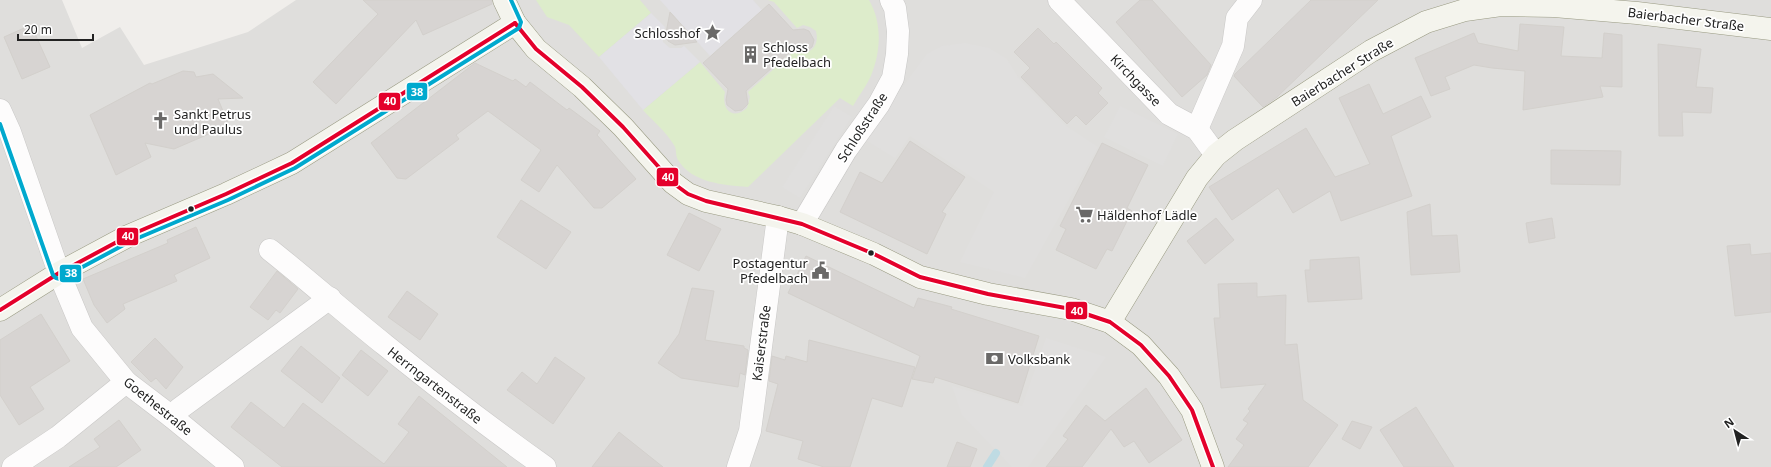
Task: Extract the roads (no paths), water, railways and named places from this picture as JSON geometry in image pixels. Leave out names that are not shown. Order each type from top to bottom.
[{"type":"street","points":[[504,0],[515,23],[536,49],[582,87],[623,127],[673,183],[688,194],[706,201],[778,217],[802,224],[874,254],[920,277],[988,294],[1071,309],[1110,322],[1140,345],[1169,376],[1192,410],[1213,467]]},
{"type":"street","name":"Schloßstraße","points":[[802,224],[846,150],[880,104],[893,78],[897,54],[898,31],[895,8],[891,0]]},
{"type":"street","name":"Kirchgasse","points":[[1059,0],[1169,114],[1197,129],[1216,155]]},
{"type":"street","points":[[1197,129],[1233,46],[1237,18],[1251,0]]},
{"type":"street","name":"Baierbacher Straße","points":[[1110,322],[1196,178],[1216,155],[1236,140],[1370,51],[1426,22],[1465,10],[1501,5],[1635,7],[1771,29]]},
{"type":"street","points":[[0,310],[59,273],[128,236],[226,194],[292,163],[515,23]]},
{"type":"street","name":"Goethestraße","points":[[0,110],[10,132],[59,273],[82,328],[126,382],[172,417],[233,467]]},
{"type":"street","name":"Kaiserstraße","points":[[738,467],[750,431],[778,217]]},
{"type":"street","name":"Herrngartenstraße","points":[[270,250],[330,298],[383,344],[475,416],[544,467]]},
{"type":"street","points":[[172,417],[179,409],[330,298]]},
{"type":"street","points":[[13,467],[58,437],[126,382]]},
{"type":"waterway","points":[[987,467],[996,453]]},
{"type":"place","name":"Schlosshof","points":[[713,33]]},
{"type":"place","name":"Schloss Pfedelbach","points":[[750,54]]},
{"type":"place","name":"Sankt Petrus und Paulus","points":[[161,121]]},
{"type":"place","name":"Häldenhof Lädle","points":[[1084,215]]},
{"type":"place","name":"Postagentur Pfedelbach","points":[[821,270]]},
{"type":"place","name":"Volksbank","points":[[995,359]]}]
